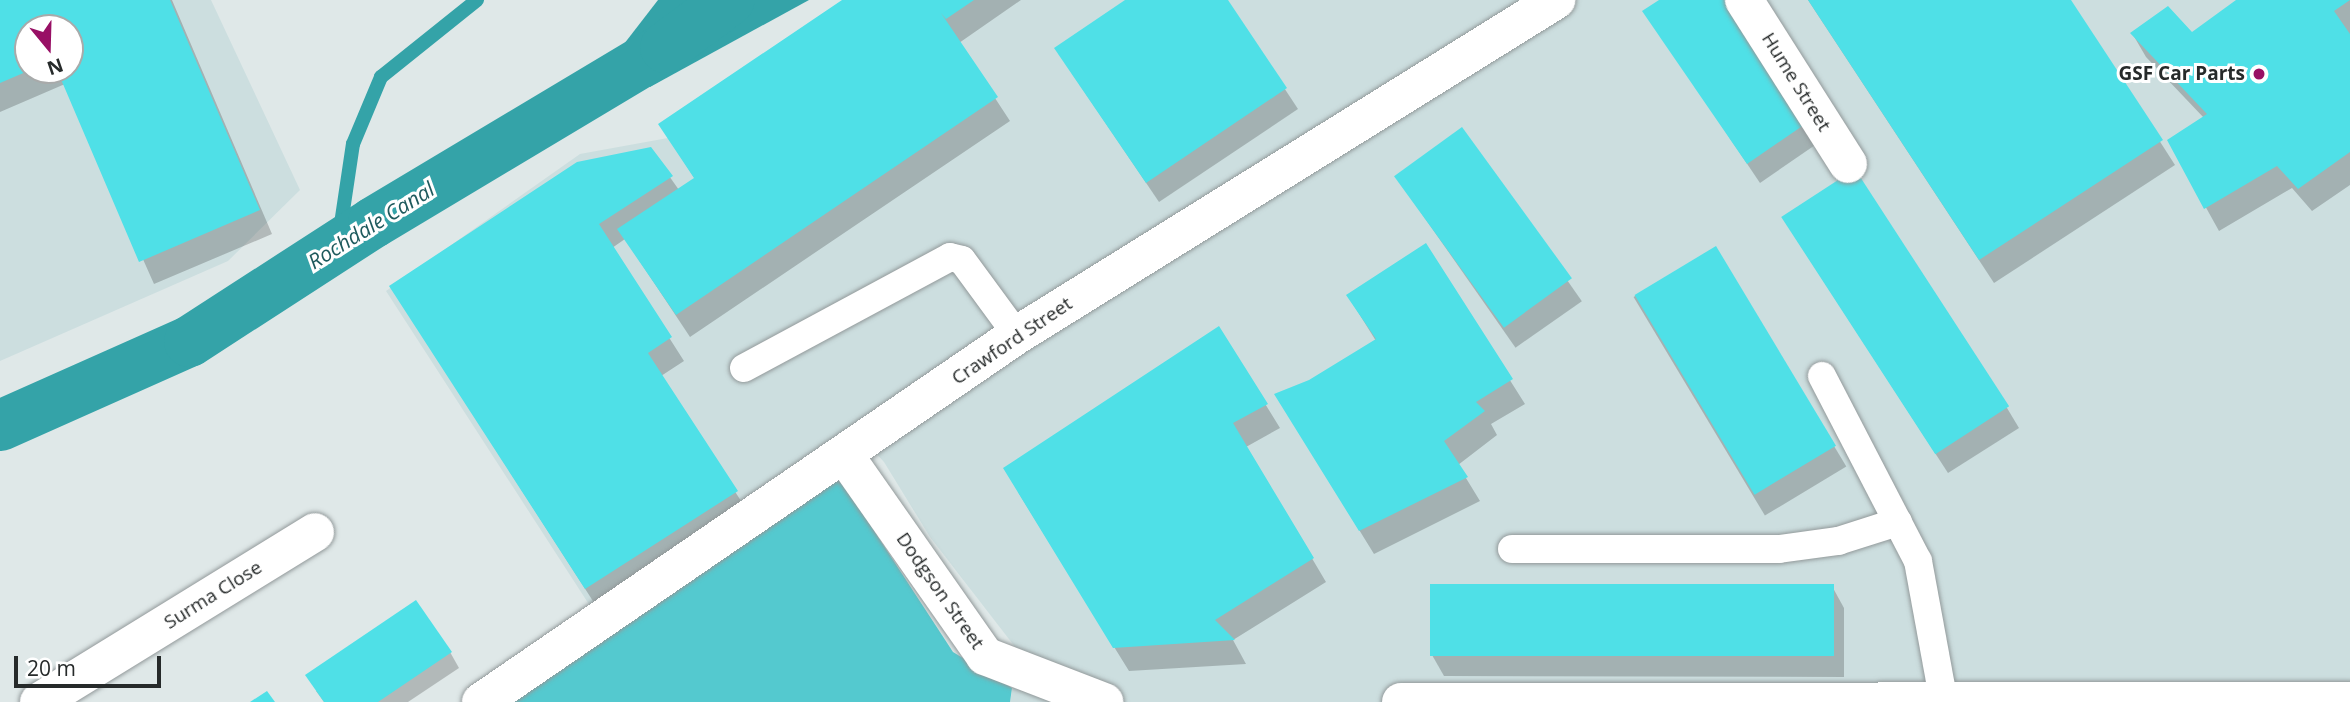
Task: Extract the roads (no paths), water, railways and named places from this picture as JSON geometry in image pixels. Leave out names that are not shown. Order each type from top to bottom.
[{"type":"street","name":"Crawford Street","points":[[481,702],[845,456],[1017,335],[1556,0]]},
{"type":"street","name":"Hume Street","points":[[1744,0],[1848,164]]},
{"type":"street","name":"Dodgson Street","points":[[845,456],[985,656],[1104,702]]},
{"type":"street","name":"Surma Close","points":[[38,702],[315,531]]},
{"type":"street","points":[[1401,702],[2350,701]]},
{"type":"lane","points":[[744,368],[950,257],[962,260],[1017,335]]},
{"type":"lane","points":[[1822,376],[1918,561],[1944,702]]},
{"type":"lane","points":[[1512,549],[1779,549],[1838,541],[1898,522]]},
{"type":"waterway","points":[[338,244],[353,144],[381,77],[477,0]]},
{"type":"waterway","name":"Rochdale Canal","points":[[0,425],[189,341],[373,222],[665,47],[728,0]]},
{"type":"place","name":"GSF Car Parts","points":[[2259,74]]}]
